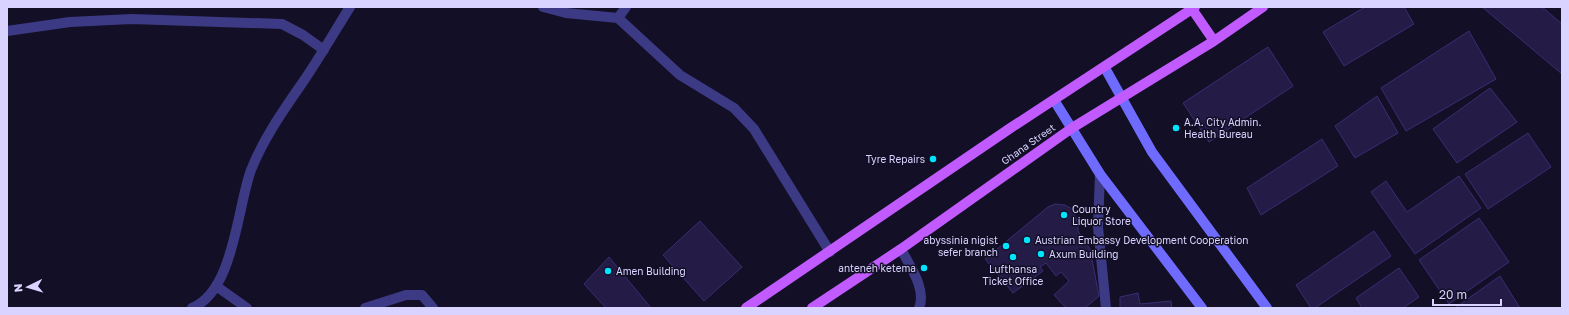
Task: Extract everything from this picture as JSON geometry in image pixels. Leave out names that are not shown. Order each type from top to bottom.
[{"type":"main road","name":"Ghana Street","points":[[812,308],[900,249],[1072,128],[1214,41],[1263,7]]},
{"type":"main road","points":[[746,308],[1193,8],[1214,41]]},
{"type":"main road","points":[[1105,68],[1120,98],[1152,152],[1267,308]]},
{"type":"main road","points":[[1054,100],[1100,174],[1202,308]]},
{"type":"street","points":[[192,308],[200,305],[216,286],[228,262],[251,170],[271,128],[324,50],[350,7]]},
{"type":"street","points":[[543,7],[566,12],[618,18],[680,75],[734,108],[754,129],[830,252]]},
{"type":"street","points":[[618,18],[626,7]]},
{"type":"street","points":[[7,31],[70,22],[132,18],[282,24],[324,50]]},
{"type":"street","points":[[1100,174],[1098,227],[1106,308]]},
{"type":"street","points":[[900,249],[920,287],[922,303],[919,308]]},
{"type":"street","points":[[216,286],[248,308]]},
{"type":"street","points":[[365,308],[406,295],[422,295],[433,308]]},
{"type":"building","points":[[1365,7],[1404,7],[1414,24],[1344,66],[1323,32]]},
{"type":"building","points":[[1482,7],[1542,7],[1562,24],[1562,74]]},
{"type":"building","points":[[1469,31],[1496,79],[1406,131],[1381,88]]},
{"type":"building","points":[[1268,47],[1293,86],[1209,142],[1183,103]]},
{"type":"building","points":[[1490,88],[1517,122],[1457,163],[1433,129]]},
{"type":"building","points":[[1377,96],[1398,133],[1355,158],[1335,126]]},
{"type":"building","points":[[1528,133],[1551,167],[1488,209],[1465,174]]},
{"type":"building","points":[[1322,139],[1338,166],[1261,215],[1247,188]]},
{"type":"building","points":[[1459,176],[1481,208],[1415,254],[1371,192],[1386,181],[1407,212]]},
{"type":"building","name":"Axum Building","points":[[1055,204],[1065,205],[1072,209],[1078,223],[1078,231],[1090,249],[1099,296],[1085,308],[1066,308],[1054,295],[1069,281],[1061,272],[1056,276],[1046,263],[1040,267],[1043,271],[1013,293],[985,259],[1048,207]]},
{"type":"building","points":[[1479,218],[1509,262],[1449,304],[1419,260]]},
{"type":"building","points":[[700,221],[742,267],[704,301],[663,255]]},
{"type":"building","points":[[1374,231],[1391,256],[1315,308],[1311,308],[1296,285]]},
{"type":"building","name":"Amen Building","points":[[609,257],[651,308],[606,308],[584,284]]},
{"type":"building","points":[[1399,268],[1419,297],[1403,308],[1362,308],[1356,298]]},
{"type":"building","points":[[1500,276],[1520,308],[1455,308]]},
{"type":"building","points":[[1138,293],[1140,304],[1171,301],[1172,308],[1120,308],[1120,297]]},
{"type":"place","name":"A.A. City Admin. Health Bureau","points":[[1176,128]]},
{"type":"place","name":"Tyre Repairs","points":[[933,159]]},
{"type":"place","name":"Country Liquor Store","points":[[1064,215]]},
{"type":"place","name":"Austrian Embassy Development Cooperation","points":[[1027,240]]},
{"type":"place","name":"abyssinia nigist sefer branch","points":[[1006,246]]},
{"type":"place","name":"Axum Building","points":[[1041,254]]},
{"type":"place","name":"Lufthansa Ticket Office","points":[[1013,257]]},
{"type":"place","name":"anteneh ketema","points":[[924,268]]},
{"type":"place","name":"Amen Building","points":[[608,271]]}]
